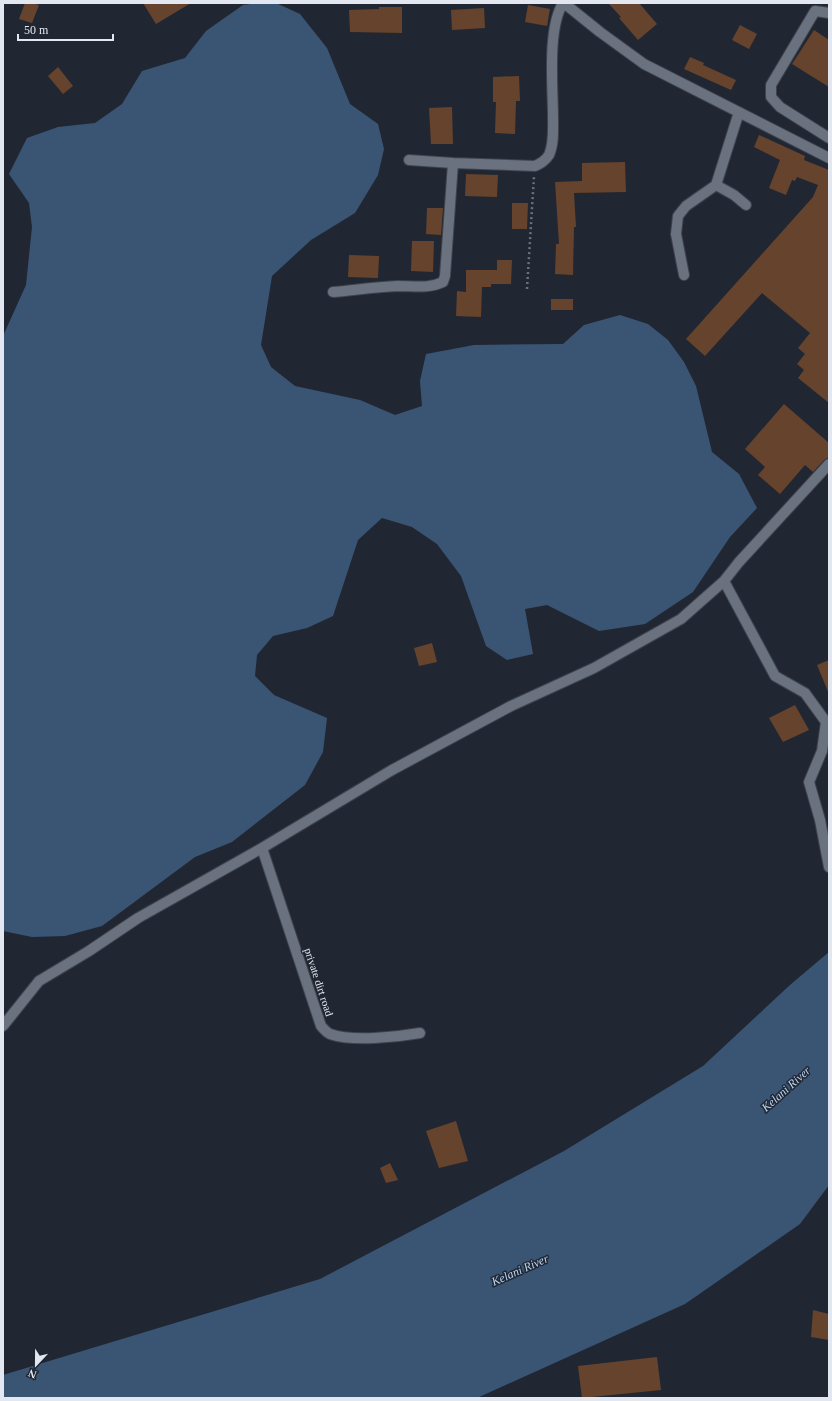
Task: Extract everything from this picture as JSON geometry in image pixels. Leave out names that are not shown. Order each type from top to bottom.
[{"type":"street","points":[[409,160],[535,166],[543,162],[549,154],[553,139],[552,51],[556,22],[563,3],[644,64],[829,158]]},
{"type":"street","points":[[829,13],[815,11],[771,85],[771,97],[780,107],[829,138]]},
{"type":"street","points":[[684,275],[676,234],[678,216],[686,206],[716,185],[739,112]]},
{"type":"street","points":[[333,292],[398,286],[426,287],[443,282],[445,276],[453,163]]},
{"type":"street","points":[[716,185],[734,195],[746,205]]},
{"type":"street","points":[[3,1026],[39,981],[89,951],[138,918],[262,848],[392,770],[511,706],[594,668],[681,619],[724,581],[739,562],[829,464]]},
{"type":"street","points":[[724,581],[775,676],[805,693],[826,722],[822,751],[809,782],[820,820],[829,867]]},
{"type":"street","name":"private dirt road","points":[[262,848],[320,1026],[328,1033],[343,1037],[394,1037],[420,1033]]},
{"type":"path","points":[[527,289],[535,166]]},
{"type":"water","points":[[276,3],[300,14],[327,48],[350,104],[378,124],[384,149],[378,175],[355,213],[311,240],[272,276],[261,345],[271,367],[295,386],[360,400],[395,415],[422,406],[420,381],[426,354],[474,345],[563,344],[584,325],[620,315],[648,324],[668,340],[684,362],[696,386],[712,452],[739,474],[757,508],[730,537],[693,592],[645,624],[599,631],[547,605],[525,609],[533,654],[507,660],[486,646],[461,576],[437,544],[412,527],[382,518],[358,540],[333,616],[307,628],[273,636],[257,655],[255,676],[274,695],[327,718],[323,752],[305,785],[232,842],[195,857],[102,926],[65,936],[32,937],[3,931],[3,336],[26,285],[32,227],[29,203],[9,174],[27,138],[58,127],[95,123],[122,104],[142,71],[185,58],[206,31],[243,5]]},
{"type":"water","name":"Kelani River","points":[[829,952],[829,1185],[800,1224],[685,1304],[477,1398],[3,1398],[3,1375],[320,1279],[564,1151],[703,1066],[790,985]]},
{"type":"building","points":[[25,3],[39,5],[32,23],[19,19]]},
{"type":"building","points":[[143,3],[191,3],[156,24]]},
{"type":"building","points":[[608,3],[639,3],[657,24],[638,40],[619,18],[621,17]]},
{"type":"building","points":[[528,5],[550,9],[547,26],[525,22]]},
{"type":"building","points":[[379,7],[402,7],[402,33],[350,32],[349,10],[379,9]]},
{"type":"building","points":[[484,8],[485,28],[452,30],[451,10]]},
{"type":"building","points":[[740,25],[757,34],[749,49],[732,40]]},
{"type":"building","points":[[814,30],[829,40],[829,87],[792,64]]},
{"type":"building","points":[[690,57],[704,63],[703,65],[736,80],[731,90],[684,69]]},
{"type":"building","points":[[58,67],[73,86],[63,94],[48,76]]},
{"type":"building","points":[[519,76],[520,101],[516,101],[515,134],[495,133],[496,102],[493,102],[493,77]]},
{"type":"building","points":[[452,107],[453,144],[431,144],[429,108]]},
{"type":"building","points":[[759,135],[805,156],[804,160],[829,170],[829,403],[798,378],[804,370],[797,364],[805,354],[798,348],[810,333],[762,293],[705,356],[686,339],[813,197],[818,185],[797,177],[795,181],[792,180],[786,195],[769,188],[780,160],[754,147]]},
{"type":"building","points":[[625,162],[626,192],[574,193],[576,227],[574,227],[573,275],[555,274],[556,244],[559,244],[555,182],[582,181],[582,163]]},
{"type":"building","points":[[466,174],[498,175],[497,197],[465,196]]},
{"type":"building","points":[[512,203],[528,203],[527,229],[512,229]]},
{"type":"building","points":[[427,208],[443,208],[441,235],[426,234]]},
{"type":"building","points":[[412,241],[434,241],[433,272],[411,271]]},
{"type":"building","points":[[349,255],[379,256],[378,278],[348,277]]},
{"type":"building","points":[[497,260],[512,260],[511,284],[491,284],[491,287],[482,287],[481,317],[456,316],[457,291],[466,292],[466,270],[497,270]]},
{"type":"building","points":[[551,299],[573,299],[573,310],[551,310]]},
{"type":"building","points":[[784,404],[829,443],[829,457],[824,460],[813,472],[805,465],[780,494],[758,475],[765,467],[745,449]]},
{"type":"building","points":[[432,643],[437,662],[419,666],[414,648]]},
{"type":"building","points":[[829,660],[829,694],[817,665]]},
{"type":"building","points":[[795,705],[809,730],[783,742],[769,718]]},
{"type":"building","points":[[456,1121],[468,1161],[439,1168],[426,1131]]},
{"type":"building","points":[[390,1163],[398,1180],[386,1183],[380,1168]]},
{"type":"building","points":[[813,1310],[829,1314],[829,1340],[811,1337]]},
{"type":"building","points":[[657,1357],[661,1390],[582,1398],[578,1366]]}]
